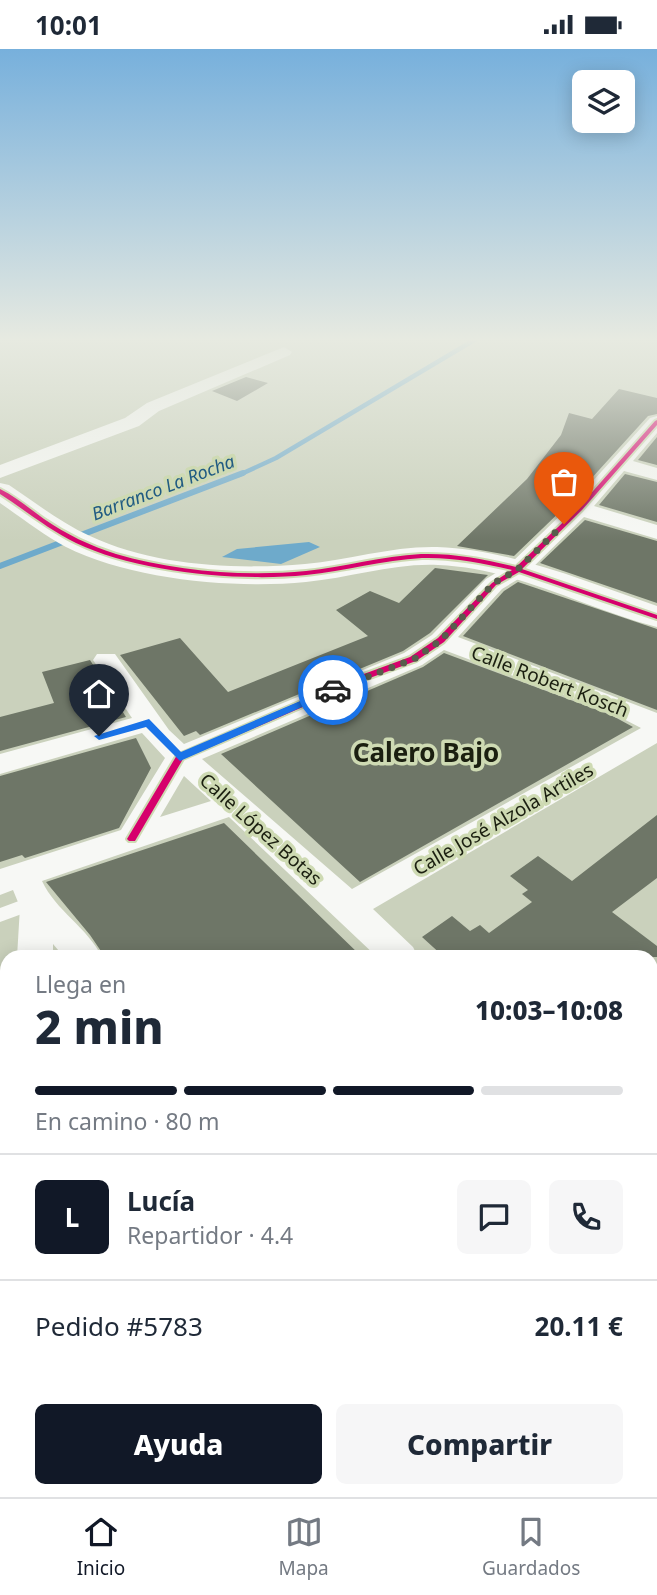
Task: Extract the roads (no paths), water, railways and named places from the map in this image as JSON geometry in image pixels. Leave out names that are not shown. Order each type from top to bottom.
[{"type":"street","points":[[0,473],[132,422],[154,407]]},
{"type":"street","points":[[132,839],[180,757],[363,677],[414,659],[441,640],[494,583],[517,570],[580,509],[657,422]]},
{"type":"street","points":[[621,464],[657,474]]},
{"type":"street","points":[[0,491],[58,531],[89,547],[140,561],[286,575],[335,570],[399,558],[477,559],[657,617]]},
{"type":"street","points":[[580,509],[657,532]]},
{"type":"street","name":"Calle Robert Kosch","points":[[441,640],[622,707],[657,725]]},
{"type":"street","name":"Calle López Botas","points":[[106,660],[149,722],[180,757],[349,907],[393,950]]},
{"type":"street","points":[[0,764],[149,722]]},
{"type":"street","name":"Calle José Alzola Artiles","points":[[349,907],[657,731]]},
{"type":"street","points":[[24,892],[132,839],[235,804]]},
{"type":"street","points":[[24,892],[34,950]]},
{"type":"street","points":[[24,892],[60,927],[78,950]]},
{"type":"lane","points":[[0,915],[24,892]]},
{"type":"water","points":[[309,542],[320,547],[281,564],[222,557],[237,549]]},
{"type":"waterway","name":"Barranco La Rocha","points":[[239,475],[276,458],[362,407]]},
{"type":"waterway","name":"Barranco La Rocha","points":[[0,566],[243,473]]},
{"type":"district","name":"Calero Bajo","points":[[426,752]]}]
